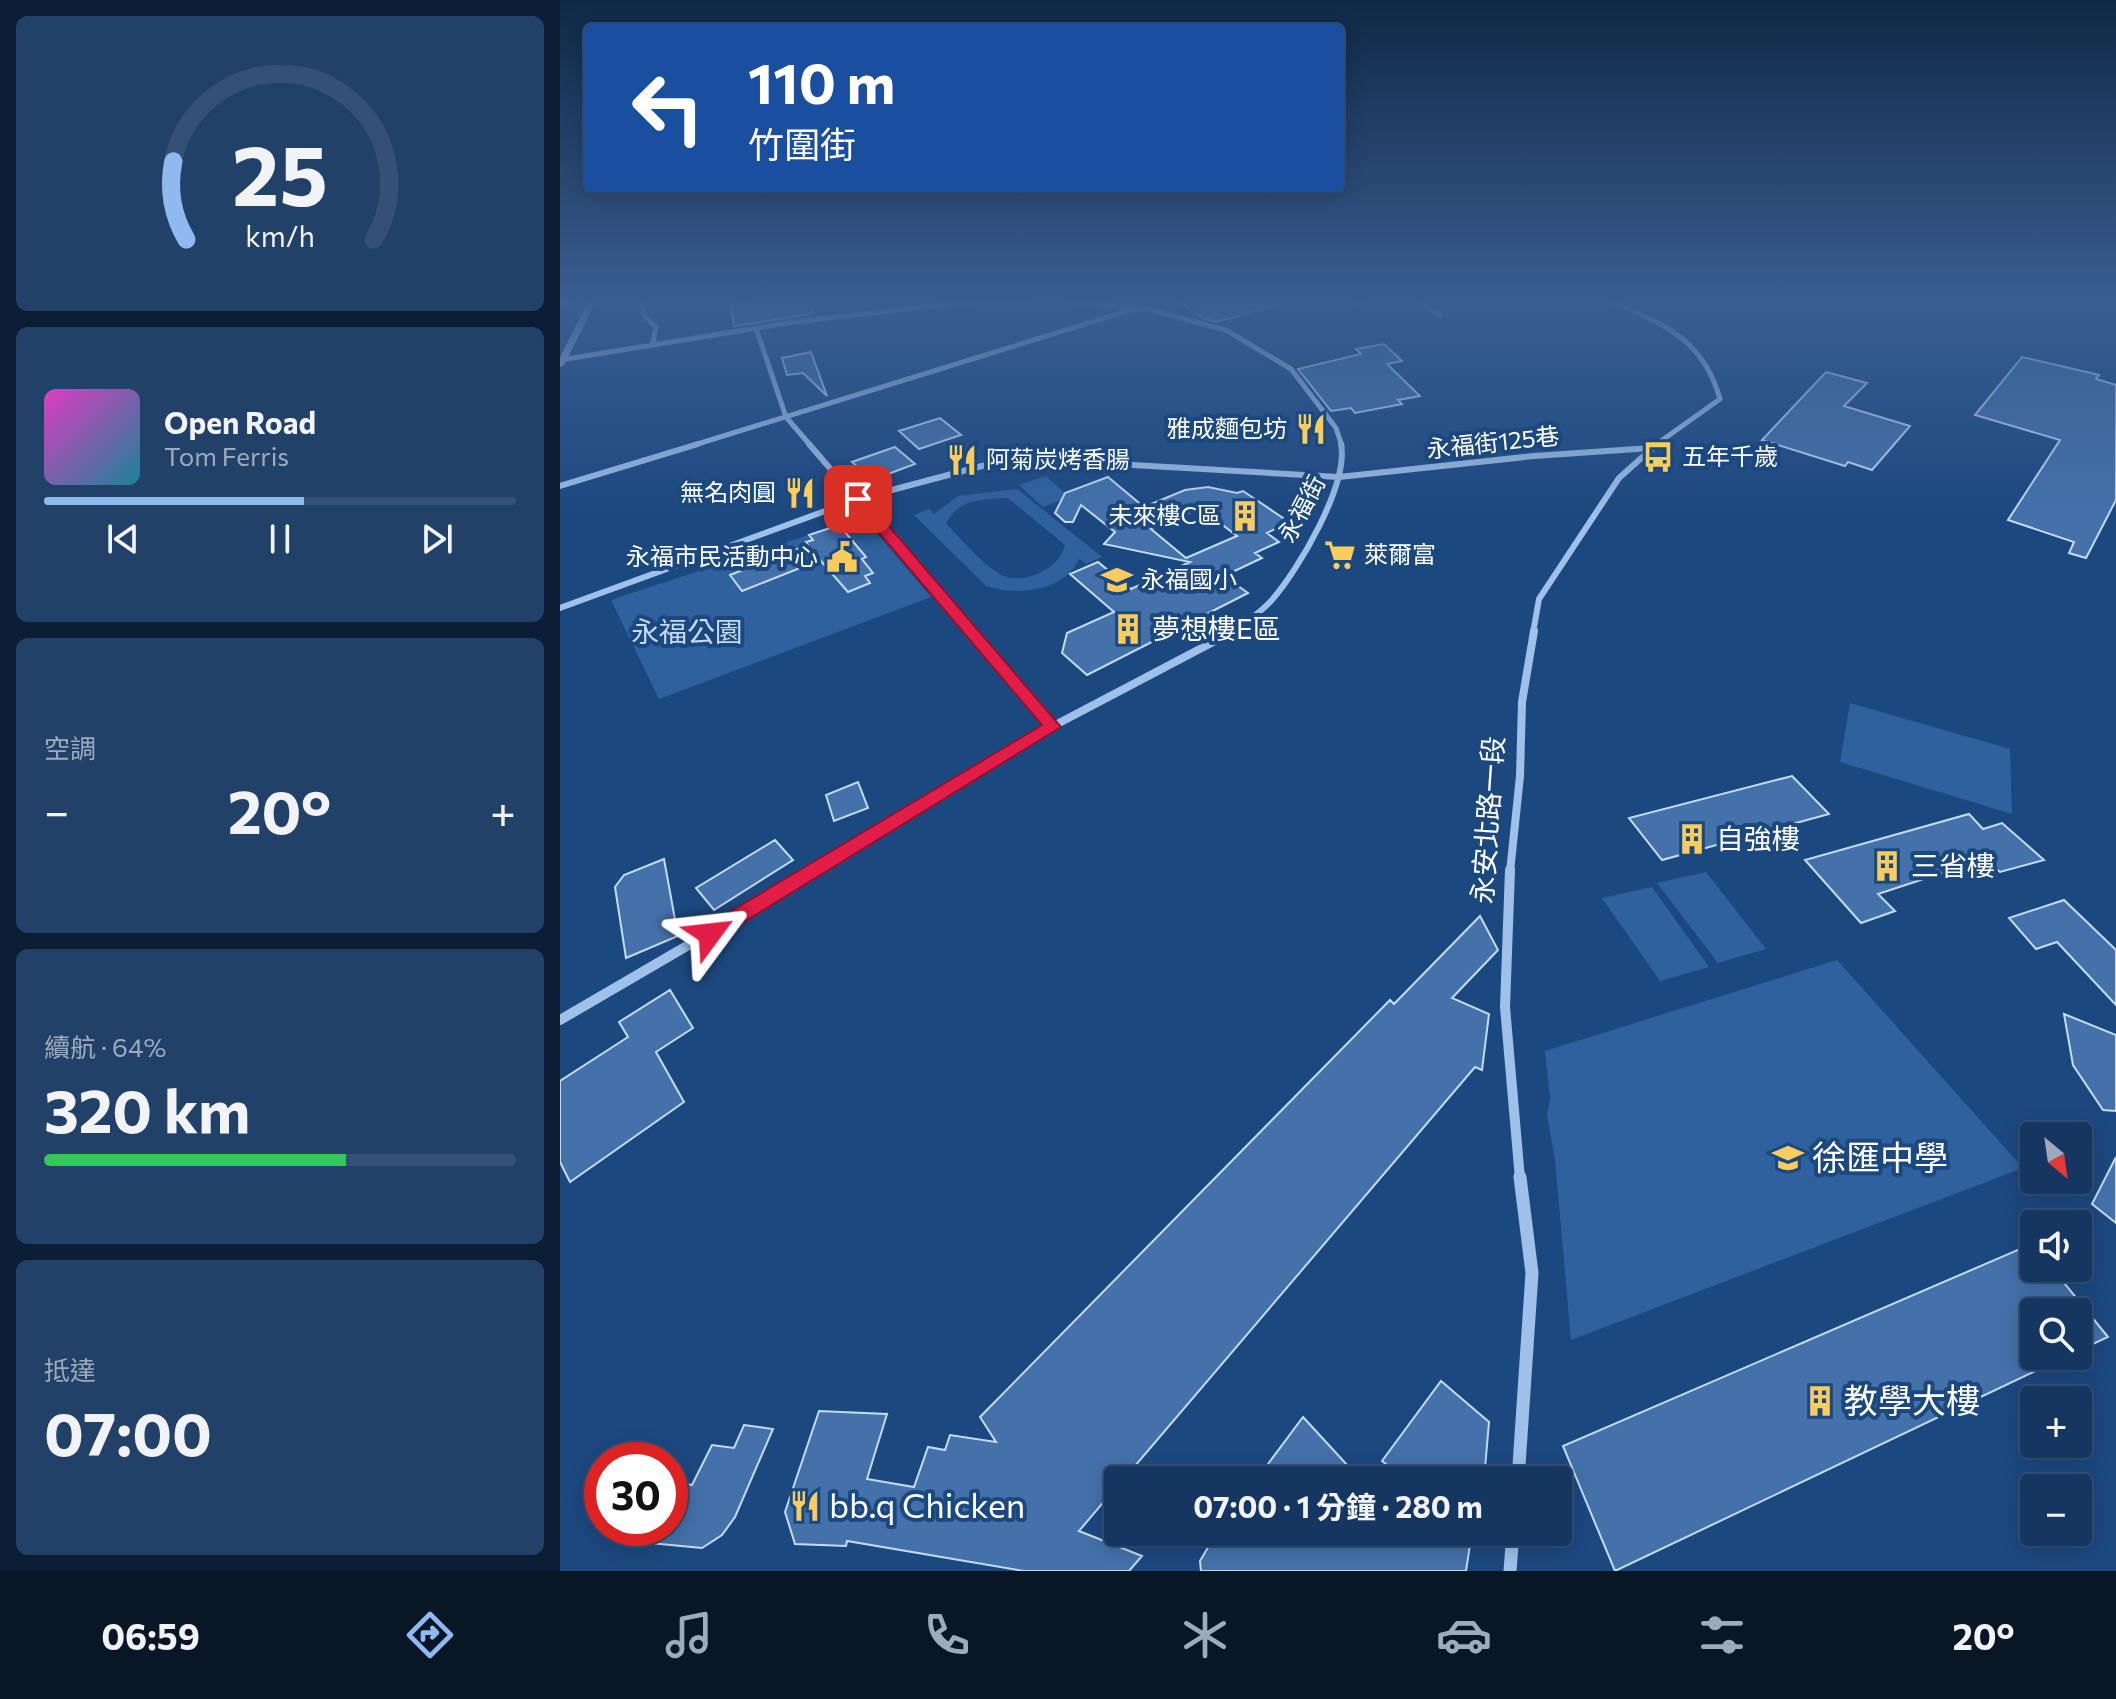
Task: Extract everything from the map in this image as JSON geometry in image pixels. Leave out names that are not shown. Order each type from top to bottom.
[{"type":"street","points":[[771,371],[786,417],[1053,727]]},
{"type":"street","points":[[560,486],[933,371]]},
{"type":"street","name":"永福街","points":[[560,1020],[764,904],[1053,727],[1225,640],[1274,598],[1344,466],[1341,438],[1326,406],[1291,371]]},
{"type":"street","name":"永安北路一段","points":[[1519,1466],[1532,1273],[1514,1126],[1505,1007],[1510,861],[1519,787],[1522,702],[1539,599],[1619,478],[1651,448],[1720,399],[1711,371]]},
{"type":"street","name":"永福街125巷","points":[[560,608],[858,499],[1012,458],[1339,477],[1534,456],[1651,448]]},
{"type":"street","points":[[1510,1571],[1512,1546]]},
{"type":"green space","points":[[1046,476],[1069,497],[1043,507],[1019,485]]},
{"type":"green space","points":[[1017,489],[1102,557],[1086,564],[1079,559],[1063,579],[1038,589],[1011,591],[986,586],[914,515],[929,509],[934,514],[958,496]],"holes":[[[1008,498],[1065,545],[1056,562],[1038,574],[1007,577],[984,562],[946,524],[964,505],[980,500]]]},
{"type":"green space","name":"永福公園","points":[[863,517],[931,597],[659,699],[611,600]]},
{"type":"green space","points":[[1850,703],[2010,749],[2012,814],[1840,762]]},
{"type":"green space","points":[[1706,872],[1766,949],[1718,963],[1657,883]]},
{"type":"green space","points":[[1652,887],[1709,967],[1660,981],[1602,898]]},
{"type":"green space","points":[[1837,960],[2020,1165],[2020,1169],[1571,1340],[1555,1160],[1547,1115],[1550,1098],[1545,1051]]},
{"type":"building","points":[[786,371],[818,371],[827,396],[803,373],[787,375]]},
{"type":"building","points":[[1300,371],[1395,371],[1420,396],[1398,400],[1402,404],[1355,413],[1351,408],[1331,411]]},
{"type":"building","points":[[2010,371],[2083,371],[2099,375],[2096,379],[2116,385],[2116,500],[2086,558],[2069,553],[2074,542],[2008,520],[2060,440],[1975,415]]},
{"type":"building","points":[[1826,372],[1867,383],[1844,406],[1910,426],[1872,470],[1848,462],[1845,466],[1762,440]]},
{"type":"building","points":[[940,418],[961,435],[919,449],[899,431]]},
{"type":"building","points":[[895,447],[915,464],[872,480],[852,462]]},
{"type":"building","points":[[1108,477],[1144,507],[1185,490],[1208,487],[1237,493],[1243,491],[1289,522],[1267,533],[1279,542],[1255,553],[1262,558],[1224,576],[1248,593],[1087,675],[1062,653],[1067,633],[1114,612],[1070,574],[1098,562],[1131,589],[1190,562],[1104,544],[1115,532],[1081,505],[1073,522],[1065,522],[1055,513],[1065,493]],"holes":[[[1200,508],[1237,536],[1186,558],[1151,529]]]},
{"type":"building","points":[[839,525],[866,557],[862,559],[873,573],[865,576],[870,583],[848,592],[820,560],[742,591],[730,575],[808,545],[806,542],[813,540],[809,535]]},
{"type":"building","name":"自強樓","points":[[1792,776],[1829,814],[1662,860],[1629,818]]},
{"type":"building","points":[[858,782],[868,808],[834,821],[826,795]]},
{"type":"building","name":"三省樓","points":[[1969,814],[1983,829],[2002,823],[2044,860],[2000,872],[1985,859],[1878,894],[1895,911],[1861,923],[1805,860]]},
{"type":"building","points":[[775,840],[793,860],[714,910],[696,888]]},
{"type":"building","points":[[664,859],[678,936],[626,958],[615,887],[624,875]]},
{"type":"building","points":[[2064,900],[2116,950],[2116,1005],[2057,942],[2036,949],[2009,918]]},
{"type":"building","points":[[1480,916],[1498,950],[1452,998],[1489,1014],[1482,1070],[1475,1067],[1135,1466],[1104,1466],[1104,1502],[1079,1531],[1104,1541],[1104,1546],[1117,1546],[1142,1556],[1129,1571],[1024,1571],[847,1541],[846,1546],[795,1544],[785,1512],[819,1411],[887,1414],[867,1479],[914,1487],[928,1447],[945,1450],[950,1435],[996,1442],[980,1417],[1390,1000],[1394,1004]]},
{"type":"building","points":[[670,990],[693,1028],[656,1052],[684,1102],[570,1182],[560,1162],[560,1081],[628,1037],[619,1022]]},
{"type":"building","points":[[2064,1014],[2116,1035],[2116,1111],[2103,1110],[2073,1065]]},
{"type":"building","points":[[2116,1157],[2116,1223],[2092,1204]]},
{"type":"building","name":"教學大樓","points":[[2020,1249],[2020,1282],[2063,1282],[2076,1298],[2020,1298],[2020,1370],[2038,1370],[1615,1571],[1563,1446]]},
{"type":"building","name":"教學大樓","points":[[2092,1317],[2108,1337],[2092,1344]]},
{"type":"building","points":[[1441,1381],[1489,1422],[1485,1466],[1389,1466],[1382,1461]]},
{"type":"building","points":[[1303,1417],[1348,1466],[1266,1466]]},
{"type":"building","points":[[744,1425],[773,1429],[735,1517],[722,1535],[702,1548],[681,1546],[688,1546],[688,1484],[692,1485],[712,1445],[734,1448]]},
{"type":"building","points":[[1209,1546],[1470,1546],[1466,1571],[1201,1571],[1200,1561]]},
{"type":"place","name":"雅成麵包坊","points":[[1311,429]]},
{"type":"place","name":"五年千歲","points":[[1658,457]]},
{"type":"place","name":"阿菊炭烤香腸","points":[[962,460]]},
{"type":"place","name":"無名肉圓","points":[[800,493]]},
{"type":"place","name":"未來樓C區","points":[[1245,516]]},
{"type":"place","name":"萊爾富","points":[[1340,555]]},
{"type":"place","name":"永福市民活動中心","points":[[842,557]]},
{"type":"place","name":"永福國小","points":[[1117,580]]},
{"type":"place","name":"夢想樓E區","points":[[1128,629]]},
{"type":"place","name":"自強樓","points":[[1692,839]]},
{"type":"place","name":"三省樓","points":[[1887,866]]},
{"type":"place","name":"徐匯中學","points":[[1788,1158]]},
{"type":"place","name":"教學大樓","points":[[1820,1401]]},
{"type":"place","name":"bb.q Chicken","points":[[805,1506]]},
{"type":"route","points":[[710,934],[764,904],[1019,744],[1053,727],[858,499]]}]
